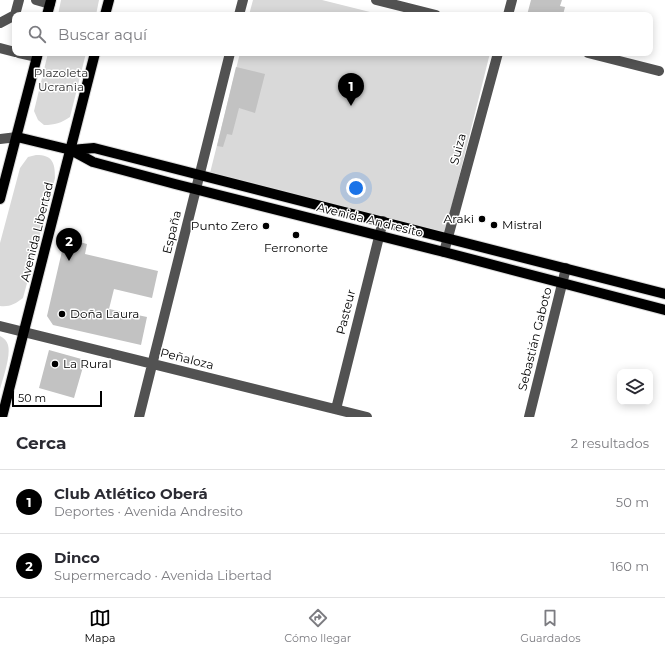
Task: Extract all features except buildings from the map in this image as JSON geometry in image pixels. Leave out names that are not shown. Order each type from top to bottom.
[{"type":"main road","points":[[106,12],[109,0]]},
{"type":"main road","points":[[48,12],[51,2]]},
{"type":"main road","points":[[0,199],[37,56]]},
{"type":"main road","name":"Avenida Libertad","points":[[2,417],[95,56]]},
{"type":"main road","name":"Avenida Andresito","points":[[17,137],[71,150],[93,162],[196,190],[378,235],[665,310]]},
{"type":"main road","name":"Avenida Andresito","points":[[71,150],[94,148],[448,237],[665,294]]},
{"type":"street","points":[[16,12],[19,0]]},
{"type":"street","points":[[36,0],[51,2]]},
{"type":"street","points":[[240,12],[243,0]]},
{"type":"street","points":[[376,0],[424,12]]},
{"type":"street","points":[[509,12],[512,0]]},
{"type":"street","points":[[0,23],[12,17]]},
{"type":"street","points":[[0,48],[12,51]]},
{"type":"street","name":"España","points":[[139,417],[229,56]]},
{"type":"street","name":"Suiza","points":[[444,252],[497,56]]},
{"type":"street","points":[[600,56],[659,71]]},
{"type":"street","points":[[0,139],[17,137]]},
{"type":"street","name":"Pasteur","points":[[336,409],[378,235],[383,221]]},
{"type":"street","name":"Sebastián Gaboto","points":[[529,417],[566,268]]},
{"type":"street","name":"Peñaloza","points":[[0,326],[367,417]]},
{"type":"green space","points":[[61,0],[99,0],[97,12],[59,12]]},
{"type":"green space","points":[[253,0],[322,0],[370,12],[250,12]]},
{"type":"green space","name":"Plazoleta Ucrania","points":[[47,56],[85,56],[70,117],[58,123],[44,125],[38,120],[34,111]]},
{"type":"green space","points":[[239,56],[489,56],[445,233],[210,173]]},
{"type":"green space","points":[[36,155],[46,156],[52,161],[55,178],[23,298],[12,305],[0,306],[0,243],[20,168],[28,157]]},
{"type":"green space","points":[[0,336],[7,342],[9,350],[0,389]]},
{"type":"place","name":"Club Atlético Oberá","points":[[351,106]]},
{"type":"place","name":"Araki","points":[[482,219]]},
{"type":"place","name":"Mistral","points":[[494,225]]},
{"type":"place","name":"Punto Zero","points":[[266,226]]},
{"type":"place","name":"Ferronorte","points":[[296,235]]},
{"type":"place","name":"Dinco","points":[[69,261]]},
{"type":"place","name":"Doña Laura","points":[[62,314]]},
{"type":"place","name":"La Rural","points":[[55,364]]}]
